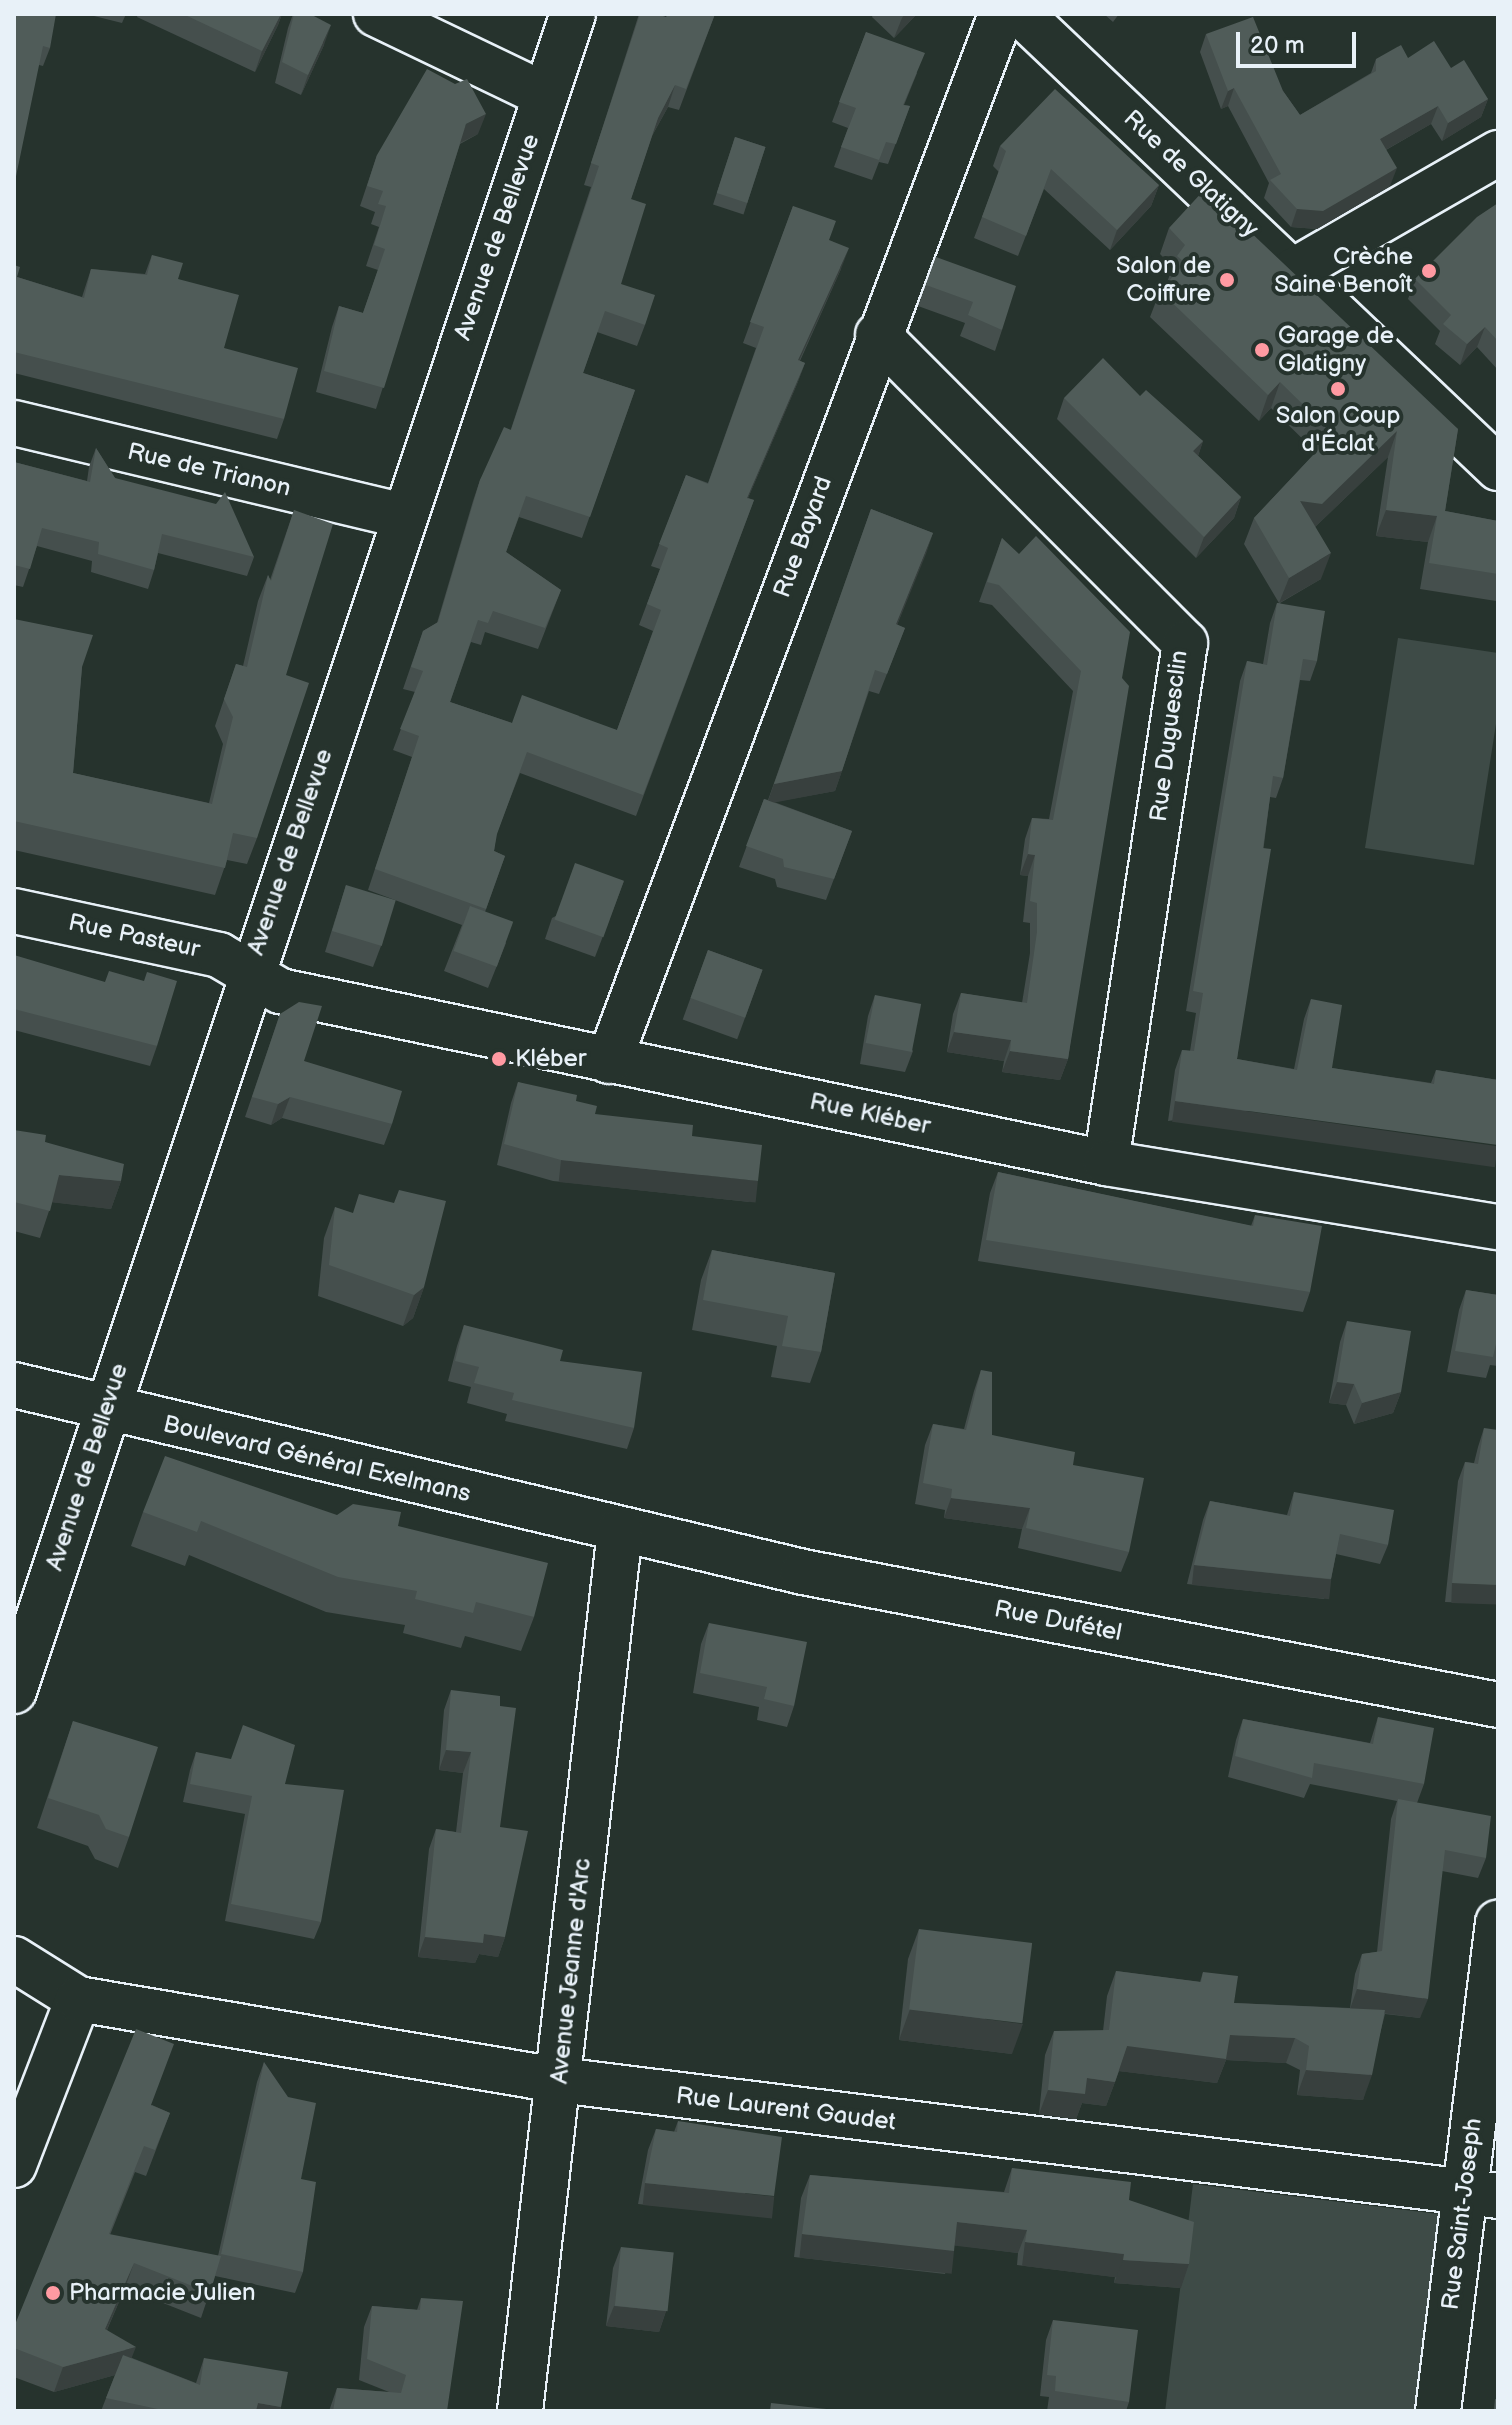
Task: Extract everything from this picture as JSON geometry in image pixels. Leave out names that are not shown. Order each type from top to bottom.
[{"type":"street","points":[[376,14],[545,95]]},
{"type":"street","name":"Avenue de Bellevue","points":[[14,1691],[250,971],[573,14]]},
{"type":"street","name":"Rue Bayard","points":[[609,1061],[878,335],[1001,14]]},
{"type":"street","name":"Rue de Glatigny","points":[[1021,14],[1498,468]]},
{"type":"street","points":[[1293,271],[1498,153]]},
{"type":"street","name":"Rue Duguesclin","points":[[878,335],[1185,643],[1106,1163]]},
{"type":"street","name":"Rue de Trianon","points":[[14,423],[404,516]]},
{"type":"street","name":"Rue Pasteur","points":[[14,911],[219,955],[250,971]]},
{"type":"street","name":"Rue Kléber","points":[[250,971],[280,991],[1106,1163],[1498,1227]]},
{"type":"street","name":"Boulevard Général Exelmans","points":[[14,1385],[620,1531]]},
{"type":"street","name":"Rue Dufétel","points":[[620,1531],[1498,1705]]},
{"type":"street","name":"Avenue Jeanne d'Arc","points":[[520,2411],[620,1531]]},
{"type":"street","name":"Rue Saint-Joseph","points":[[1438,2411],[1481,2194],[1498,1923]]},
{"type":"street","points":[[14,1959],[78,1999],[14,2165]]},
{"type":"street","name":"Rue Laurent Gaudet","points":[[78,1999],[559,2080],[1481,2194]]},
{"type":"shaded area","points":[[1398,638],[1498,653],[1498,711],[1474,865],[1365,848]]},
{"type":"shaded area","points":[[1193,2184],[1438,2214],[1414,2411],[1165,2410]]},
{"type":"building","points":[[14,14],[56,14],[50,48],[43,46],[14,186]]},
{"type":"building","points":[[183,14],[281,14],[262,51]]},
{"type":"building","points":[[294,14],[310,14],[331,25],[308,75],[282,62]]},
{"type":"building","points":[[640,14],[666,17],[668,14],[715,14],[686,89],[675,85],[658,118],[631,199],[646,204],[621,284],[655,295],[645,325],[605,311],[583,373],[635,390],[590,517],[526,496],[506,552],[561,590],[545,628],[493,611],[488,623],[478,620],[450,702],[512,723],[522,695],[617,730],[661,610],[647,604],[668,548],[659,544],[686,475],[708,484],[764,327],[750,322],[793,206],[836,221],[829,240],[849,248],[798,360],[805,363],[747,498],[754,500],[643,795],[527,752],[497,834],[494,851],[505,856],[486,909],[375,869],[419,736],[400,729],[423,671],[411,667],[423,631],[438,622],[480,480],[504,427],[511,430],[599,166],[591,163]]},
{"type":"building","points":[[1253,17],[1283,91],[1300,115],[1376,71],[1376,59],[1401,45],[1408,58],[1434,41],[1451,68],[1464,60],[1488,99],[1448,123],[1438,106],[1380,139],[1397,168],[1323,211],[1297,209],[1270,180],[1281,174],[1234,88],[1228,91],[1206,34]]},
{"type":"building","points":[[866,32],[925,53],[903,105],[910,106],[896,144],[886,142],[879,160],[841,147],[856,108],[839,102]]},
{"type":"building","points":[[427,69],[455,84],[467,79],[486,114],[466,124],[384,388],[324,371],[339,306],[363,313],[385,249],[374,245],[386,206],[378,204],[383,191],[367,186],[377,155]]},
{"type":"building","points":[[1055,89],[1159,185],[1117,230],[1051,169],[1026,236],[982,217],[1006,151],[1000,146]]},
{"type":"building","points":[[735,137],[765,147],[747,203],[717,193]]},
{"type":"building","points":[[1205,189],[1458,429],[1445,511],[1498,521],[1498,574],[1429,563],[1437,516],[1386,510],[1397,431],[1322,504],[1300,501],[1331,553],[1289,578],[1254,518],[1333,434],[1280,382],[1268,395],[1160,291],[1185,263],[1177,256],[1185,245],[1169,228]]},
{"type":"building","points":[[1498,203],[1498,341],[1485,327],[1467,344],[1443,324],[1451,315],[1415,279],[1477,217]]},
{"type":"building","points":[[152,255],[183,263],[178,279],[239,295],[224,348],[298,368],[284,419],[14,352],[14,265],[20,267],[17,277],[84,298],[91,269],[147,275]]},
{"type":"building","points":[[936,257],[1016,286],[1002,330],[968,315],[973,302],[926,285]]},
{"type":"building","points":[[1103,358],[1140,396],[1146,390],[1203,441],[1193,451],[1241,497],[1204,537],[1064,398]]},
{"type":"building","points":[[96,448],[115,478],[216,504],[225,492],[254,557],[162,534],[154,570],[98,554],[99,542],[42,528],[30,569],[14,565],[14,462],[90,482]]},
{"type":"building","points":[[871,509],[933,533],[896,624],[905,628],[887,674],[875,670],[842,771],[774,784]]},
{"type":"building","points":[[294,510],[333,524],[286,675],[309,683],[257,838],[233,833],[225,868],[14,821],[14,619],[93,635],[82,667],[73,773],[212,804],[233,717],[224,699],[236,664],[247,667],[268,575],[271,581]]},
{"type":"building","points":[[1036,536],[1130,632],[1122,678],[1129,686],[1068,1059],[1010,1051],[1011,1040],[954,1032],[961,993],[1027,1003],[1037,932],[1037,903],[1030,901],[1035,855],[1028,854],[1032,818],[1053,820],[1081,671],[999,585],[987,582],[1002,538],[1019,554]]},
{"type":"building","points":[[1277,603],[1325,611],[1317,661],[1303,659],[1283,778],[1273,776],[1263,848],[1271,849],[1237,1059],[1297,1070],[1311,999],[1342,1005],[1332,1068],[1434,1084],[1436,1070],[1498,1080],[1498,1145],[1175,1101],[1182,1050],[1194,1051],[1203,993],[1193,991],[1247,661],[1267,665]]},
{"type":"building","points":[[764,799],[852,831],[834,879],[784,867],[783,859],[746,846]]},
{"type":"building","points":[[575,863],[624,881],[603,937],[554,919]]},
{"type":"building","points":[[346,885],[396,900],[382,946],[332,931]]},
{"type":"building","points":[[470,906],[513,922],[497,967],[454,951]]},
{"type":"building","points":[[708,950],[763,970],[745,1018],[691,998]]},
{"type":"building","points":[[14,955],[105,982],[109,971],[144,981],[147,972],[177,981],[157,1046],[14,1009]]},
{"type":"building","points":[[875,995],[921,1004],[912,1052],[866,1043]]},
{"type":"building","points":[[299,1002],[322,1006],[304,1061],[402,1091],[392,1124],[290,1097],[278,1104],[252,1097],[280,1014]]},
{"type":"building","points":[[518,1082],[577,1095],[576,1101],[597,1106],[595,1114],[693,1125],[692,1136],[762,1145],[758,1181],[561,1160],[504,1144]]},
{"type":"building","points":[[14,1130],[46,1135],[45,1142],[124,1164],[121,1181],[59,1175],[50,1211],[14,1202]]},
{"type":"building","points":[[998,1172],[1253,1226],[1255,1215],[1322,1226],[1310,1292],[986,1240]]},
{"type":"building","points":[[399,1190],[446,1201],[424,1287],[414,1295],[329,1265],[335,1207],[353,1213],[359,1194],[394,1203]]},
{"type":"building","points":[[712,1250],[835,1273],[821,1352],[782,1346],[788,1316],[703,1300]]},
{"type":"building","points":[[1466,1290],[1498,1295],[1498,1344],[1493,1357],[1455,1351]]},
{"type":"building","points":[[1347,1321],[1411,1331],[1401,1392],[1362,1403],[1354,1384],[1337,1382]]},
{"type":"building","points":[[464,1325],[563,1350],[560,1361],[642,1372],[634,1428],[512,1400],[514,1393],[474,1383],[479,1367],[455,1361]]},
{"type":"building","points":[[981,1370],[992,1372],[992,1435],[1075,1452],[1073,1465],[1144,1478],[1129,1552],[1026,1528],[1030,1508],[951,1498],[952,1489],[923,1483],[933,1424],[966,1430]]},
{"type":"building","points":[[1484,1428],[1498,1430],[1498,1585],[1452,1583],[1465,1462],[1478,1464]]},
{"type":"building","points":[[165,1456],[337,1515],[353,1504],[401,1512],[398,1526],[548,1563],[534,1617],[476,1602],[473,1613],[415,1599],[417,1591],[338,1577],[201,1521],[197,1532],[143,1512]]},
{"type":"building","points":[[1294,1492],[1394,1510],[1388,1545],[1340,1534],[1331,1579],[1194,1565],[1210,1501],[1290,1516]]},
{"type":"building","points":[[709,1623],[807,1642],[794,1706],[764,1699],[767,1687],[700,1673]]},
{"type":"building","points":[[451,1690],[500,1696],[500,1706],[516,1708],[500,1827],[528,1831],[505,1937],[484,1934],[483,1943],[425,1937],[436,1829],[461,1833],[471,1752],[446,1750]]},
{"type":"building","points":[[1378,1717],[1434,1728],[1424,1784],[1314,1763],[1312,1778],[1235,1756],[1243,1719],[1373,1744]]},
{"type":"building","points":[[73,1721],[158,1747],[129,1837],[106,1829],[99,1815],[48,1798]]},
{"type":"building","points":[[243,1725],[295,1745],[285,1784],[344,1790],[321,1922],[231,1904],[252,1796],[190,1784],[196,1752],[231,1759]]},
{"type":"building","points":[[1398,1799],[1491,1816],[1486,1858],[1445,1850],[1428,1999],[1357,1989],[1362,1954],[1382,1951]]},
{"type":"building","points":[[919,1929],[1032,1943],[1022,2023],[909,2009]]},
{"type":"building","points":[[1116,1971],[1201,1982],[1203,1972],[1238,1976],[1234,2003],[1385,2010],[1372,2075],[1306,2070],[1309,2046],[1295,2038],[1230,2035],[1226,2059],[1127,2046],[1115,2082],[1087,2078],[1085,2094],[1048,2090],[1054,2031],[1109,2030]]},
{"type":"building","points":[[136,2029],[174,2044],[151,2105],[170,2113],[155,2150],[144,2146],[109,2234],[221,2256],[210,2293],[134,2263],[105,2329],[136,2347],[63,2367],[14,2348],[14,2327]]},
{"type":"building","points":[[264,2062],[288,2097],[316,2103],[301,2179],[316,2182],[303,2272],[221,2254]]},
{"type":"building","points":[[678,2121],[782,2137],[774,2196],[645,2183],[656,2129],[677,2132]]},
{"type":"building","points":[[1012,2168],[1131,2182],[1129,2200],[1194,2222],[1189,2264],[1123,2260],[1124,2254],[1025,2242],[1027,2230],[957,2222],[954,2251],[802,2234],[810,2175],[1009,2193]]},
{"type":"building","points":[[621,2247],[674,2253],[668,2311],[615,2306]]},
{"type":"building","points":[[421,2298],[463,2301],[447,2411],[333,2411],[337,2388],[401,2393],[406,2375],[367,2359],[372,2306],[420,2310]]},
{"type":"building","points":[[1053,2320],[1138,2330],[1129,2402],[1055,2391],[1056,2376],[1047,2375]]},
{"type":"building","points":[[123,2355],[200,2385],[204,2358],[288,2372],[281,2407],[258,2403],[256,2411],[167,2411],[106,2398]]},
{"type":"building","points":[[1495,2399],[1498,2400],[1498,2411],[1494,2411]]},
{"type":"building","points":[[771,2403],[845,2411],[770,2411]]},
{"type":"place","name":"Crèche Saine Benoît","points":[[1429,271]]},
{"type":"place","name":"Salon de Coiffure","points":[[1227,280]]},
{"type":"place","name":"Garage de Glatigny","points":[[1262,350]]},
{"type":"place","name":"Salon Coup d'Éclat","points":[[1338,389]]},
{"type":"place","name":"Kléber","points":[[499,1059]]},
{"type":"place","name":"Pharmacie Julien","points":[[53,2293]]}]
